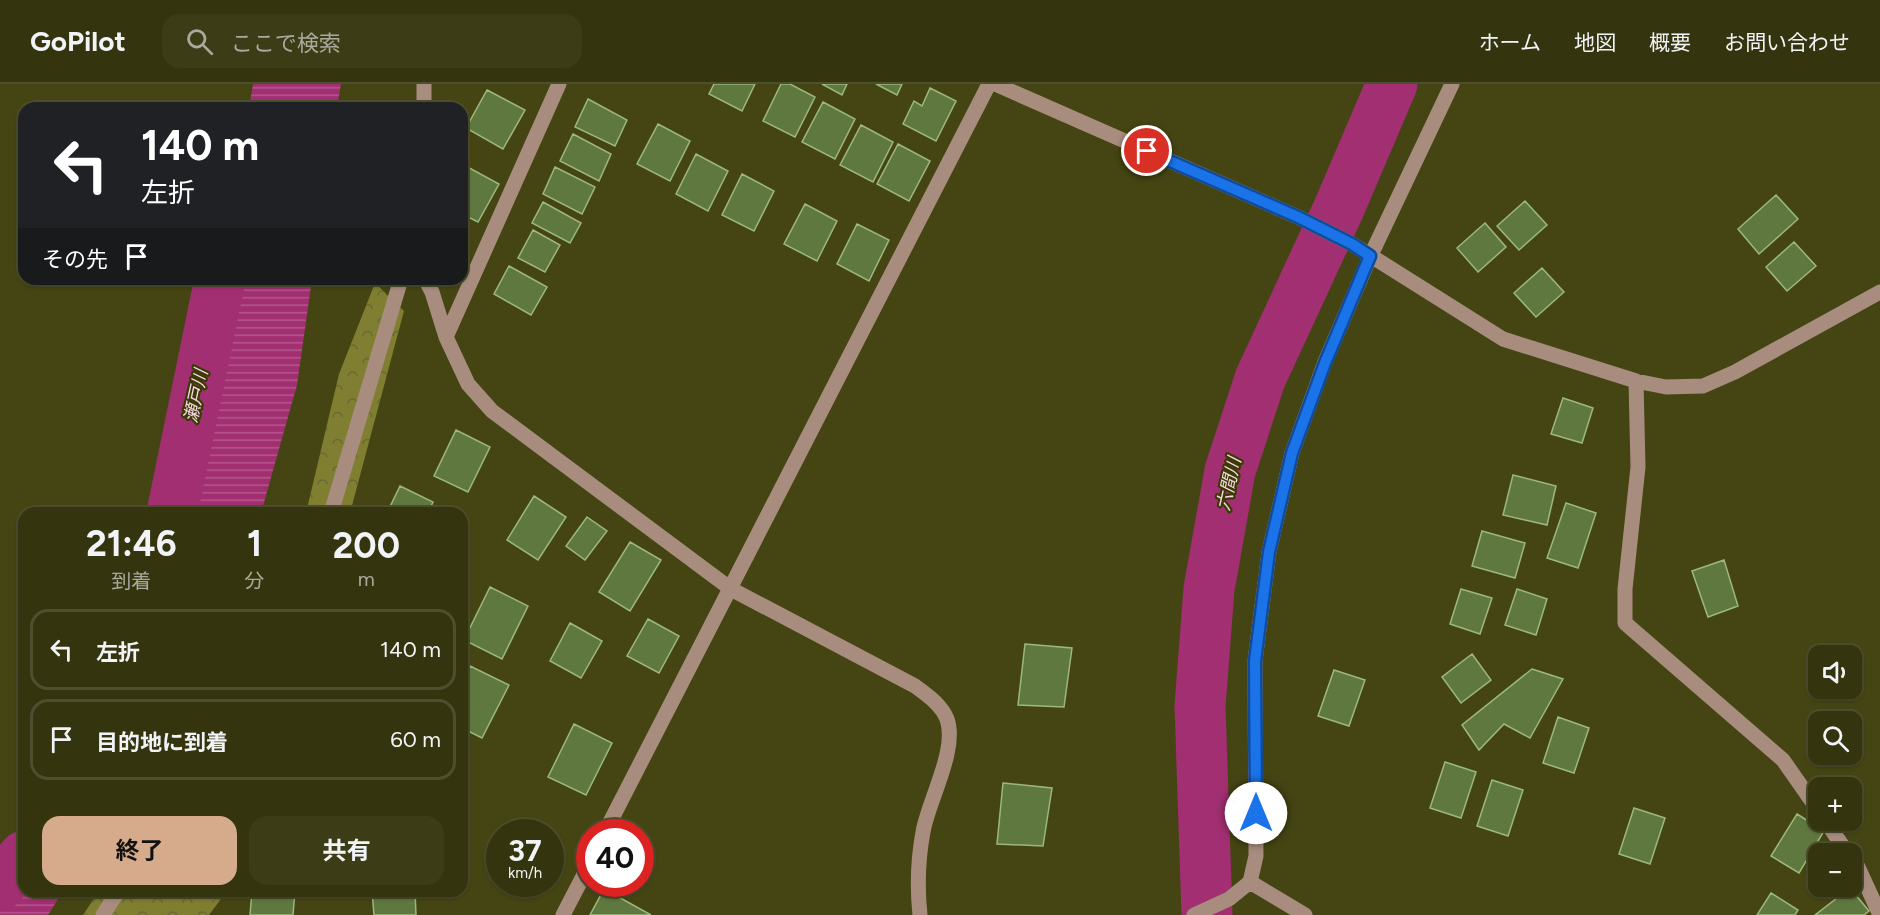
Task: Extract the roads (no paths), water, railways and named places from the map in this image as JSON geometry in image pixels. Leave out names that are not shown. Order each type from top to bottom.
[{"type":"street","points":[[424,84],[424,102]]},
{"type":"street","points":[[446,337],[559,84]]},
{"type":"street","points":[[612,819],[989,84]]},
{"type":"street","points":[[995,84],[1298,217],[1352,244],[1503,339],[1636,381],[1666,387],[1703,386],[1735,372],[1880,291]]},
{"type":"street","points":[[1194,915],[1229,899],[1250,882],[1256,856],[1255,661],[1269,552],[1292,453],[1325,363],[1370,256],[1452,84]]},
{"type":"street","points":[[333,507],[399,285]]},
{"type":"street","points":[[428,285],[446,337],[468,384],[492,411],[731,589],[915,686],[938,704],[947,720],[948,744],[940,780],[923,830],[917,887],[920,915]]},
{"type":"street","points":[[1636,381],[1638,467],[1625,589],[1625,623],[1783,760],[1808,796]]},
{"type":"street","points":[[1862,876],[1880,915]]},
{"type":"street","points":[[1250,882],[1305,915]]},
{"type":"street","points":[[563,915],[576,890]]},
{"type":"street","points":[[103,915],[114,897]]},
{"type":"water","points":[[253,84],[341,84],[338,102],[250,102]]},
{"type":"water","points":[[217,285],[311,285],[297,385],[263,507],[173,507]]},
{"type":"water","points":[[18,874],[18,897],[59,897],[48,915],[0,915],[0,900]]},
{"type":"waterway","name":"六間川","points":[[1207,915],[1200,706],[1209,589],[1230,471],[1260,379],[1339,208],[1392,84]]},
{"type":"waterway","name":"瀬戸川","points":[[173,507],[219,285]]},
{"type":"waterway","name":"瀬戸川","points":[[0,885],[18,863]]}]
